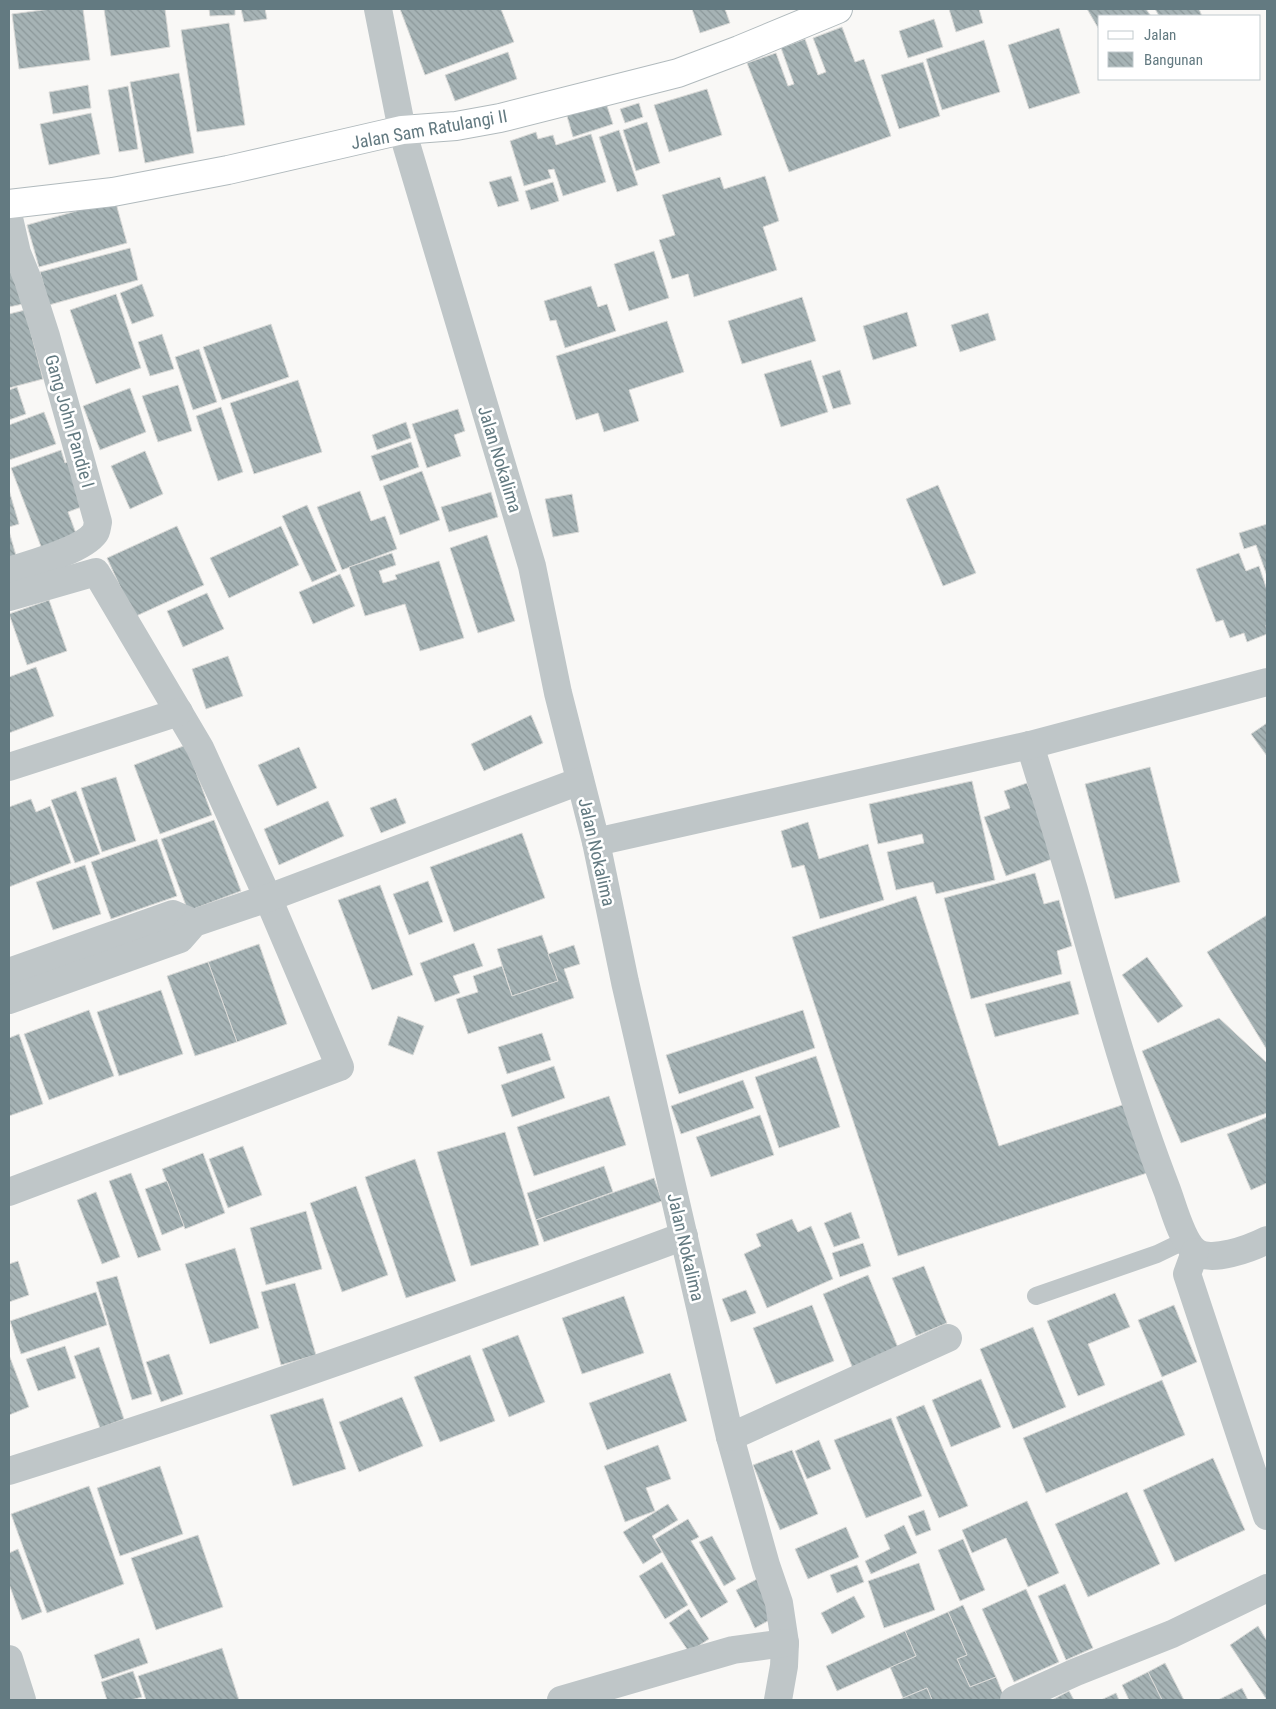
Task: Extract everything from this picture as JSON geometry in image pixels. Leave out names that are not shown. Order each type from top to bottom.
[{"type":"street","name":"Jalan Nokalima","points":[[378,9],[402,130],[532,566],[558,693],[596,842],[625,982],[730,1437],[766,1565],[779,1603],[785,1643],[784,1666],[778,1700]]},
{"type":"street","name":"Jalan Sam Ratulangi II","points":[[9,204],[122,190],[228,170],[402,130],[456,126],[500,118],[678,73],[740,50],[838,9]]},
{"type":"street","name":"Gang John Pandie I","points":[[9,218],[17,253],[46,336],[98,522],[95,533],[69,550],[9,571]]},
{"type":"street","points":[[9,597],[96,572],[200,748],[268,898],[340,1067],[9,1192]]},
{"type":"street","points":[[596,842],[1030,745],[1267,682]]},
{"type":"street","points":[[9,767],[179,712]]},
{"type":"street","points":[[1030,745],[1073,888],[1117,1046],[1158,1168],[1191,1246],[1188,1274],[1267,1516]]},
{"type":"street","points":[[9,1000],[180,938],[194,923],[268,898],[580,781]]},
{"type":"street","points":[[9,972],[173,914],[194,923]]},
{"type":"street","points":[[9,1471],[83,1448],[452,1322],[684,1236]]},
{"type":"street","points":[[1191,1246],[1204,1256],[1220,1256],[1267,1240]]},
{"type":"street","points":[[730,1437],[948,1338]]},
{"type":"street","points":[[1014,1700],[1076,1672],[1172,1634],[1267,1588]]},
{"type":"street","points":[[561,1700],[733,1650],[785,1643]]},
{"type":"street","points":[[9,1659],[22,1700]]},
{"type":"lane","points":[[1036,1296],[1156,1254],[1191,1246]]},
{"type":"building","points":[[50,9],[83,9],[90,60],[19,69],[12,14]]},
{"type":"building","points":[[104,9],[165,9],[170,47],[111,56]]},
{"type":"building","points":[[209,9],[235,9],[235,15],[210,16]]},
{"type":"building","points":[[241,9],[265,9],[267,19],[244,22]]},
{"type":"building","points":[[400,9],[501,9],[514,42],[425,75]]},
{"type":"building","points":[[692,9],[725,9],[730,23],[700,33]]},
{"type":"building","points":[[949,9],[979,9],[983,23],[956,32]]},
{"type":"building","points":[[1087,9],[1146,9],[1150,15],[1098,15],[1098,28]]},
{"type":"building","points":[[1155,9],[1199,9],[1202,15],[1158,15]]},
{"type":"building","points":[[934,19],[943,47],[908,58],[899,31]]},
{"type":"building","points":[[229,23],[245,125],[197,132],[181,30]]},
{"type":"building","points":[[842,27],[855,62],[864,59],[891,136],[789,172],[747,63],[776,53],[788,86],[794,84],[781,48],[805,39],[818,75],[826,72],[813,38]]},
{"type":"building","points":[[1059,28],[1080,93],[1029,109],[1008,45]]},
{"type":"building","points":[[984,40],[1000,92],[942,110],[926,59]]},
{"type":"building","points":[[508,52],[517,79],[455,101],[445,75]]},
{"type":"building","points":[[923,62],[940,116],[899,129],[881,75]]},
{"type":"building","points":[[179,73],[194,153],[145,163],[130,82]]},
{"type":"building","points":[[88,85],[91,108],[53,114],[49,92]]},
{"type":"building","points":[[128,86],[138,149],[119,152],[108,90]]},
{"type":"building","points":[[707,89],[722,135],[669,152],[654,105]]},
{"type":"building","points":[[606,103],[613,124],[573,137],[567,116]]},
{"type":"building","points":[[639,103],[643,117],[625,123],[620,109]]},
{"type":"building","points":[[91,113],[100,154],[49,165],[40,124]]},
{"type":"building","points":[[647,122],[660,163],[636,171],[623,130]]},
{"type":"building","points":[[619,130],[638,185],[617,192],[599,137]]},
{"type":"building","points":[[536,132],[538,139],[553,135],[556,145],[591,134],[606,182],[563,196],[554,169],[548,170],[551,178],[524,186],[510,141]]},
{"type":"building","points":[[511,176],[519,201],[498,207],[489,182]]},
{"type":"building","points":[[765,176],[779,221],[763,227],[777,270],[694,297],[688,274],[672,279],[659,240],[675,235],[662,195],[720,177],[724,189]]},
{"type":"building","points":[[553,182],[559,201],[531,210],[525,191]]},
{"type":"building","points":[[115,200],[127,243],[39,267],[27,225]]},
{"type":"building","points":[[130,248],[138,280],[49,305],[40,272]]},
{"type":"building","points":[[9,249],[23,304],[9,307]]},
{"type":"building","points":[[654,251],[669,298],[629,311],[614,264]]},
{"type":"building","points":[[142,284],[154,316],[132,324],[120,293]]},
{"type":"building","points":[[591,286],[598,307],[607,304],[616,331],[565,348],[556,320],[550,321],[544,301]]},
{"type":"building","points":[[116,294],[141,368],[96,384],[70,310]]},
{"type":"building","points":[[802,297],[816,341],[742,364],[728,321]]},
{"type":"building","points":[[25,310],[43,379],[9,388],[9,314]]},
{"type":"building","points":[[907,312],[917,346],[873,360],[863,326]]},
{"type":"building","points":[[988,313],[996,340],[960,352],[951,325]]},
{"type":"building","points":[[667,321],[684,372],[629,390],[639,421],[604,432],[598,413],[576,420],[556,356]]},
{"type":"building","points":[[271,324],[289,377],[222,400],[203,347]]},
{"type":"building","points":[[162,334],[174,369],[150,376],[138,342]]},
{"type":"building","points":[[199,349],[217,402],[193,410],[175,357]]},
{"type":"building","points":[[811,360],[828,412],[781,427],[764,374]]},
{"type":"building","points":[[840,370],[851,404],[833,409],[822,376]]},
{"type":"building","points":[[298,380],[322,452],[254,474],[230,403]]},
{"type":"building","points":[[178,385],[192,431],[158,442],[142,396]]},
{"type":"building","points":[[17,387],[26,414],[9,420],[9,390]]},
{"type":"building","points":[[130,388],[146,432],[100,450],[83,406]]},
{"type":"building","points":[[221,407],[243,472],[218,481],[196,416]]},
{"type":"building","points":[[458,409],[465,431],[454,435],[461,456],[427,468],[412,424]]},
{"type":"building","points":[[44,412],[56,444],[9,460],[9,425]]},
{"type":"building","points":[[406,422],[411,438],[377,450],[372,435]]},
{"type":"building","points":[[411,442],[419,467],[380,481],[371,456]]},
{"type":"building","points":[[61,450],[65,463],[68,462],[84,506],[68,512],[77,536],[42,549],[11,468]]},
{"type":"building","points":[[145,451],[163,494],[130,509],[111,466]]},
{"type":"building","points":[[422,471],[440,520],[400,535],[383,486]]},
{"type":"building","points":[[938,485],[976,573],[943,586],[906,499]]},
{"type":"building","points":[[9,490],[19,524],[9,527]]},
{"type":"building","points":[[360,491],[371,521],[385,516],[397,549],[342,570],[317,507]]},
{"type":"building","points":[[491,492],[498,517],[449,532],[441,507]]},
{"type":"building","points":[[572,494],[579,532],[553,537],[545,499]]},
{"type":"building","points":[[307,505],[337,571],[312,582],[282,516]]},
{"type":"building","points":[[1267,524],[1267,576],[1256,545],[1244,549],[1239,533]]},
{"type":"building","points":[[177,526],[204,585],[134,617],[107,558]]},
{"type":"building","points":[[281,526],[299,565],[229,598],[210,558]]},
{"type":"building","points":[[9,531],[17,559],[9,562]]},
{"type":"building","points":[[487,535],[515,621],[478,633],[450,548]]},
{"type":"building","points":[[392,553],[396,565],[379,571],[383,583],[397,579],[395,575],[439,561],[464,638],[420,651],[405,604],[365,616],[349,567]]},
{"type":"building","points":[[1239,553],[1246,571],[1259,566],[1267,590],[1267,634],[1247,642],[1244,633],[1230,638],[1223,620],[1216,622],[1196,569]]},
{"type":"building","points":[[340,574],[355,606],[313,624],[299,592]]},
{"type":"building","points":[[207,593],[224,629],[183,647],[167,611]]},
{"type":"building","points":[[49,600],[67,651],[27,665],[9,614]]},
{"type":"building","points":[[228,656],[243,696],[206,709],[192,669]]},
{"type":"building","points":[[36,667],[54,716],[9,733],[9,677]]},
{"type":"building","points":[[531,715],[543,743],[484,771],[471,744]]},
{"type":"building","points":[[1267,723],[1267,756],[1251,734]]},
{"type":"building","points":[[186,745],[212,815],[160,834],[134,765]]},
{"type":"building","points":[[299,747],[317,788],[277,806],[258,765]]},
{"type":"building","points":[[1150,767],[1180,882],[1115,899],[1085,784]]},
{"type":"building","points":[[116,777],[136,841],[102,852],[81,788]]},
{"type":"building","points":[[972,781],[995,880],[936,894],[933,882],[896,890],[887,852],[924,843],[922,834],[878,844],[869,804]]},
{"type":"building","points":[[1027,783],[1055,858],[1006,876],[984,817],[1010,808],[1004,791]]},
{"type":"building","points":[[76,791],[100,854],[75,863],[51,800]]},
{"type":"building","points":[[396,798],[406,823],[381,833],[370,808]]},
{"type":"building","points":[[31,799],[36,812],[50,806],[71,863],[9,887],[9,807]]},
{"type":"building","points":[[328,801],[344,836],[279,865],[264,829]]},
{"type":"building","points":[[214,820],[241,891],[188,911],[161,839]]},
{"type":"building","points":[[808,822],[819,859],[868,844],[884,900],[820,919],[804,865],[792,868],[781,831]]},
{"type":"building","points":[[522,833],[545,898],[454,932],[430,867]]},
{"type":"building","points":[[157,839],[177,896],[111,919],[91,862]]},
{"type":"building","points":[[85,865],[101,914],[53,930],[36,882]]},
{"type":"building","points":[[1035,873],[1044,904],[1059,900],[1072,946],[1057,951],[1062,974],[971,999],[944,898]]},
{"type":"building","points":[[428,881],[443,922],[409,935],[393,894]]},
{"type":"building","points":[[380,885],[413,975],[372,990],[338,900]]},
{"type":"building","points":[[916,896],[999,1146],[1128,1103],[1150,1172],[898,1256],[792,937]]},
{"type":"building","points":[[1267,915],[1267,1050],[1207,952]]},
{"type":"building","points":[[542,935],[558,981],[512,996],[497,949]]},
{"type":"building","points":[[474,943],[483,966],[453,976],[460,993],[435,1002],[420,963]]},
{"type":"building","points":[[259,944],[287,1024],[237,1042],[208,962]]},
{"type":"building","points":[[574,945],[580,964],[564,969],[574,998],[468,1034],[456,999],[478,992],[473,976],[502,966],[512,996],[558,981],[548,954]]},
{"type":"building","points":[[1147,957],[1183,1006],[1158,1023],[1122,975]]},
{"type":"building","points":[[208,962],[237,1042],[195,1056],[167,976]]},
{"type":"building","points":[[1070,981],[1079,1014],[995,1037],[985,1004]]},
{"type":"building","points":[[161,990],[183,1054],[119,1076],[97,1012]]},
{"type":"building","points":[[89,1010],[114,1076],[49,1100],[24,1034]]},
{"type":"building","points":[[803,1010],[815,1048],[679,1094],[666,1055]]},
{"type":"building","points":[[398,1016],[424,1026],[413,1055],[388,1045]]},
{"type":"building","points":[[1219,1018],[1267,1063],[1267,1113],[1181,1143],[1142,1051]]},
{"type":"building","points":[[542,1033],[551,1060],[507,1074],[498,1047]]},
{"type":"building","points":[[19,1034],[43,1104],[9,1116],[9,1038]]},
{"type":"building","points":[[816,1056],[840,1127],[779,1148],[755,1077]]},
{"type":"building","points":[[554,1066],[565,1098],[512,1117],[501,1085]]},
{"type":"building","points":[[743,1080],[754,1108],[681,1134],[671,1106]]},
{"type":"building","points":[[609,1096],[626,1145],[534,1176],[517,1127]]},
{"type":"building","points":[[760,1115],[774,1155],[711,1177],[696,1137]]},
{"type":"building","points":[[1267,1117],[1267,1183],[1251,1190],[1227,1134]]},
{"type":"building","points":[[505,1132],[539,1245],[471,1266],[437,1152]]},
{"type":"building","points":[[243,1146],[262,1195],[228,1208],[209,1159]]},
{"type":"building","points":[[203,1153],[225,1213],[185,1229],[162,1169]]},
{"type":"building","points":[[415,1159],[456,1281],[406,1298],[365,1177]]},
{"type":"building","points":[[604,1166],[613,1192],[536,1220],[527,1193]]},
{"type":"building","points":[[131,1173],[161,1250],[138,1258],[109,1181]]},
{"type":"building","points":[[654,1178],[662,1201],[544,1242],[536,1220]]},
{"type":"building","points":[[167,1181],[184,1226],[162,1235],[145,1189]]},
{"type":"building","points":[[356,1186],[388,1275],[342,1292],[310,1203]]},
{"type":"building","points":[[96,1192],[120,1257],[102,1264],[77,1200]]},
{"type":"building","points":[[306,1211],[322,1269],[266,1285],[250,1228]]},
{"type":"building","points":[[851,1212],[860,1238],[834,1247],[824,1223]]},
{"type":"building","points":[[792,1219],[798,1232],[811,1226],[833,1279],[767,1308],[744,1254],[761,1246],[756,1234]]},
{"type":"building","points":[[863,1243],[871,1266],[840,1277],[832,1253]]},
{"type":"building","points":[[235,1248],[259,1328],[210,1344],[185,1264]]},
{"type":"building","points":[[18,1261],[29,1295],[9,1302],[9,1264]]},
{"type":"building","points":[[924,1266],[947,1323],[916,1336],[892,1278]]},
{"type":"building","points":[[868,1275],[899,1350],[853,1369],[823,1294]]},
{"type":"building","points":[[117,1276],[152,1394],[132,1400],[96,1282]]},
{"type":"building","points":[[295,1283],[316,1355],[281,1365],[261,1292]]},
{"type":"building","points":[[746,1290],[756,1313],[731,1322],[722,1299]]},
{"type":"building","points":[[96,1292],[107,1325],[21,1354],[10,1321]]},
{"type":"building","points":[[1115,1293],[1130,1327],[1088,1344],[1105,1385],[1078,1396],[1047,1321]]},
{"type":"building","points":[[624,1296],[644,1353],[582,1374],[562,1318]]},
{"type":"building","points":[[812,1305],[834,1361],[776,1384],[753,1328]]},
{"type":"building","points":[[1174,1305],[1197,1362],[1162,1377],[1138,1320]]},
{"type":"building","points":[[1033,1327],[1066,1407],[1013,1429],[980,1349]]},
{"type":"building","points":[[518,1335],[545,1402],[509,1417],[482,1349]]},
{"type":"building","points":[[65,1346],[76,1378],[38,1391],[26,1359]]},
{"type":"building","points":[[99,1347],[124,1419],[100,1428],[74,1356]]},
{"type":"building","points":[[169,1354],[183,1394],[161,1402],[146,1362]]},
{"type":"building","points":[[9,1355],[29,1407],[9,1415]]},
{"type":"building","points":[[470,1355],[495,1421],[440,1442],[414,1377]]},
{"type":"building","points":[[670,1373],[687,1421],[607,1450],[589,1403]]},
{"type":"building","points":[[981,1379],[1001,1427],[951,1447],[932,1400]]},
{"type":"building","points":[[1162,1380],[1185,1435],[1046,1493],[1023,1438]]},
{"type":"building","points":[[402,1397],[423,1446],[359,1472],[339,1422]]},
{"type":"building","points":[[323,1398],[346,1469],[293,1486],[270,1415]]},
{"type":"building","points":[[924,1405],[968,1506],[939,1518],[896,1417]]},
{"type":"building","points":[[891,1418],[922,1496],[866,1518],[834,1440]]},
{"type":"building","points":[[819,1440],[831,1469],[807,1479],[795,1451]]},
{"type":"building","points":[[658,1445],[671,1479],[646,1488],[655,1511],[625,1522],[604,1466]]},
{"type":"building","points":[[792,1450],[818,1514],[780,1530],[753,1465]]},
{"type":"building","points":[[1213,1458],[1245,1530],[1175,1562],[1143,1490]]},
{"type":"building","points":[[160,1466],[183,1534],[120,1556],[97,1488]]},
{"type":"building","points":[[89,1486],[124,1584],[47,1613],[11,1514]]},
{"type":"building","points":[[1127,1492],[1160,1564],[1088,1597],[1055,1524]]},
{"type":"building","points":[[1027,1501],[1059,1573],[1028,1587],[1006,1538],[972,1553],[962,1530]]},
{"type":"building","points":[[668,1504],[678,1520],[652,1536],[662,1552],[643,1564],[623,1532]]},
{"type":"building","points":[[924,1510],[931,1530],[916,1536],[908,1516]]},
{"type":"building","points":[[688,1519],[699,1537],[691,1541],[728,1602],[701,1618],[655,1539]]},
{"type":"building","points":[[904,1525],[917,1553],[871,1574],[865,1561],[890,1549],[884,1535]]},
{"type":"building","points":[[846,1527],[859,1557],[808,1579],[795,1549]]},
{"type":"building","points":[[198,1535],[223,1607],[156,1630],[131,1558]]},
{"type":"building","points":[[712,1536],[736,1579],[724,1586],[699,1542]]},
{"type":"building","points":[[963,1539],[985,1590],[960,1601],[938,1550]]},
{"type":"building","points":[[18,1549],[42,1612],[22,1620],[9,1584],[9,1553]]},
{"type":"building","points":[[662,1562],[688,1605],[665,1619],[639,1576]]},
{"type":"building","points":[[919,1563],[935,1610],[884,1628],[868,1581]]},
{"type":"building","points":[[857,1565],[864,1582],[837,1593],[830,1575]]},
{"type":"building","points":[[757,1579],[775,1617],[755,1628],[736,1590]]},
{"type":"building","points":[[1065,1584],[1093,1648],[1066,1660],[1038,1596]]},
{"type":"building","points":[[1026,1589],[1059,1662],[1014,1682],[982,1609]]},
{"type":"building","points":[[854,1596],[865,1617],[832,1634],[821,1613]]},
{"type":"building","points":[[963,1605],[996,1677],[970,1687],[957,1659],[967,1655],[948,1612]]},
{"type":"building","points":[[689,1609],[709,1639],[689,1652],[669,1623]]},
{"type":"building","points":[[948,1612],[967,1655],[957,1659],[970,1687],[996,1677],[1005,1699],[932,1700],[927,1688],[903,1698],[890,1667],[916,1656],[905,1631]]},
{"type":"building","points":[[1258,1626],[1267,1641],[1267,1700],[1230,1645]]},
{"type":"building","points":[[905,1631],[916,1656],[837,1691],[826,1666]]},
{"type":"building","points":[[139,1638],[148,1663],[102,1679],[94,1655]]},
{"type":"building","points":[[222,1648],[239,1700],[146,1700],[138,1676]]},
{"type":"building","points":[[1165,1663],[1184,1700],[1162,1700],[1148,1672]]},
{"type":"building","points":[[133,1671],[142,1697],[131,1700],[107,1700],[101,1682]]},
{"type":"building","points":[[1148,1672],[1162,1700],[1129,1700],[1122,1685]]},
{"type":"building","points":[[927,1688],[932,1700],[899,1700],[903,1698]]},
{"type":"building","points":[[1242,1688],[1248,1700],[1218,1700]]},
{"type":"building","points":[[1069,1691],[1074,1700],[1052,1700]]},
{"type":"building","points":[[1116,1693],[1119,1700],[1101,1700]]}]
